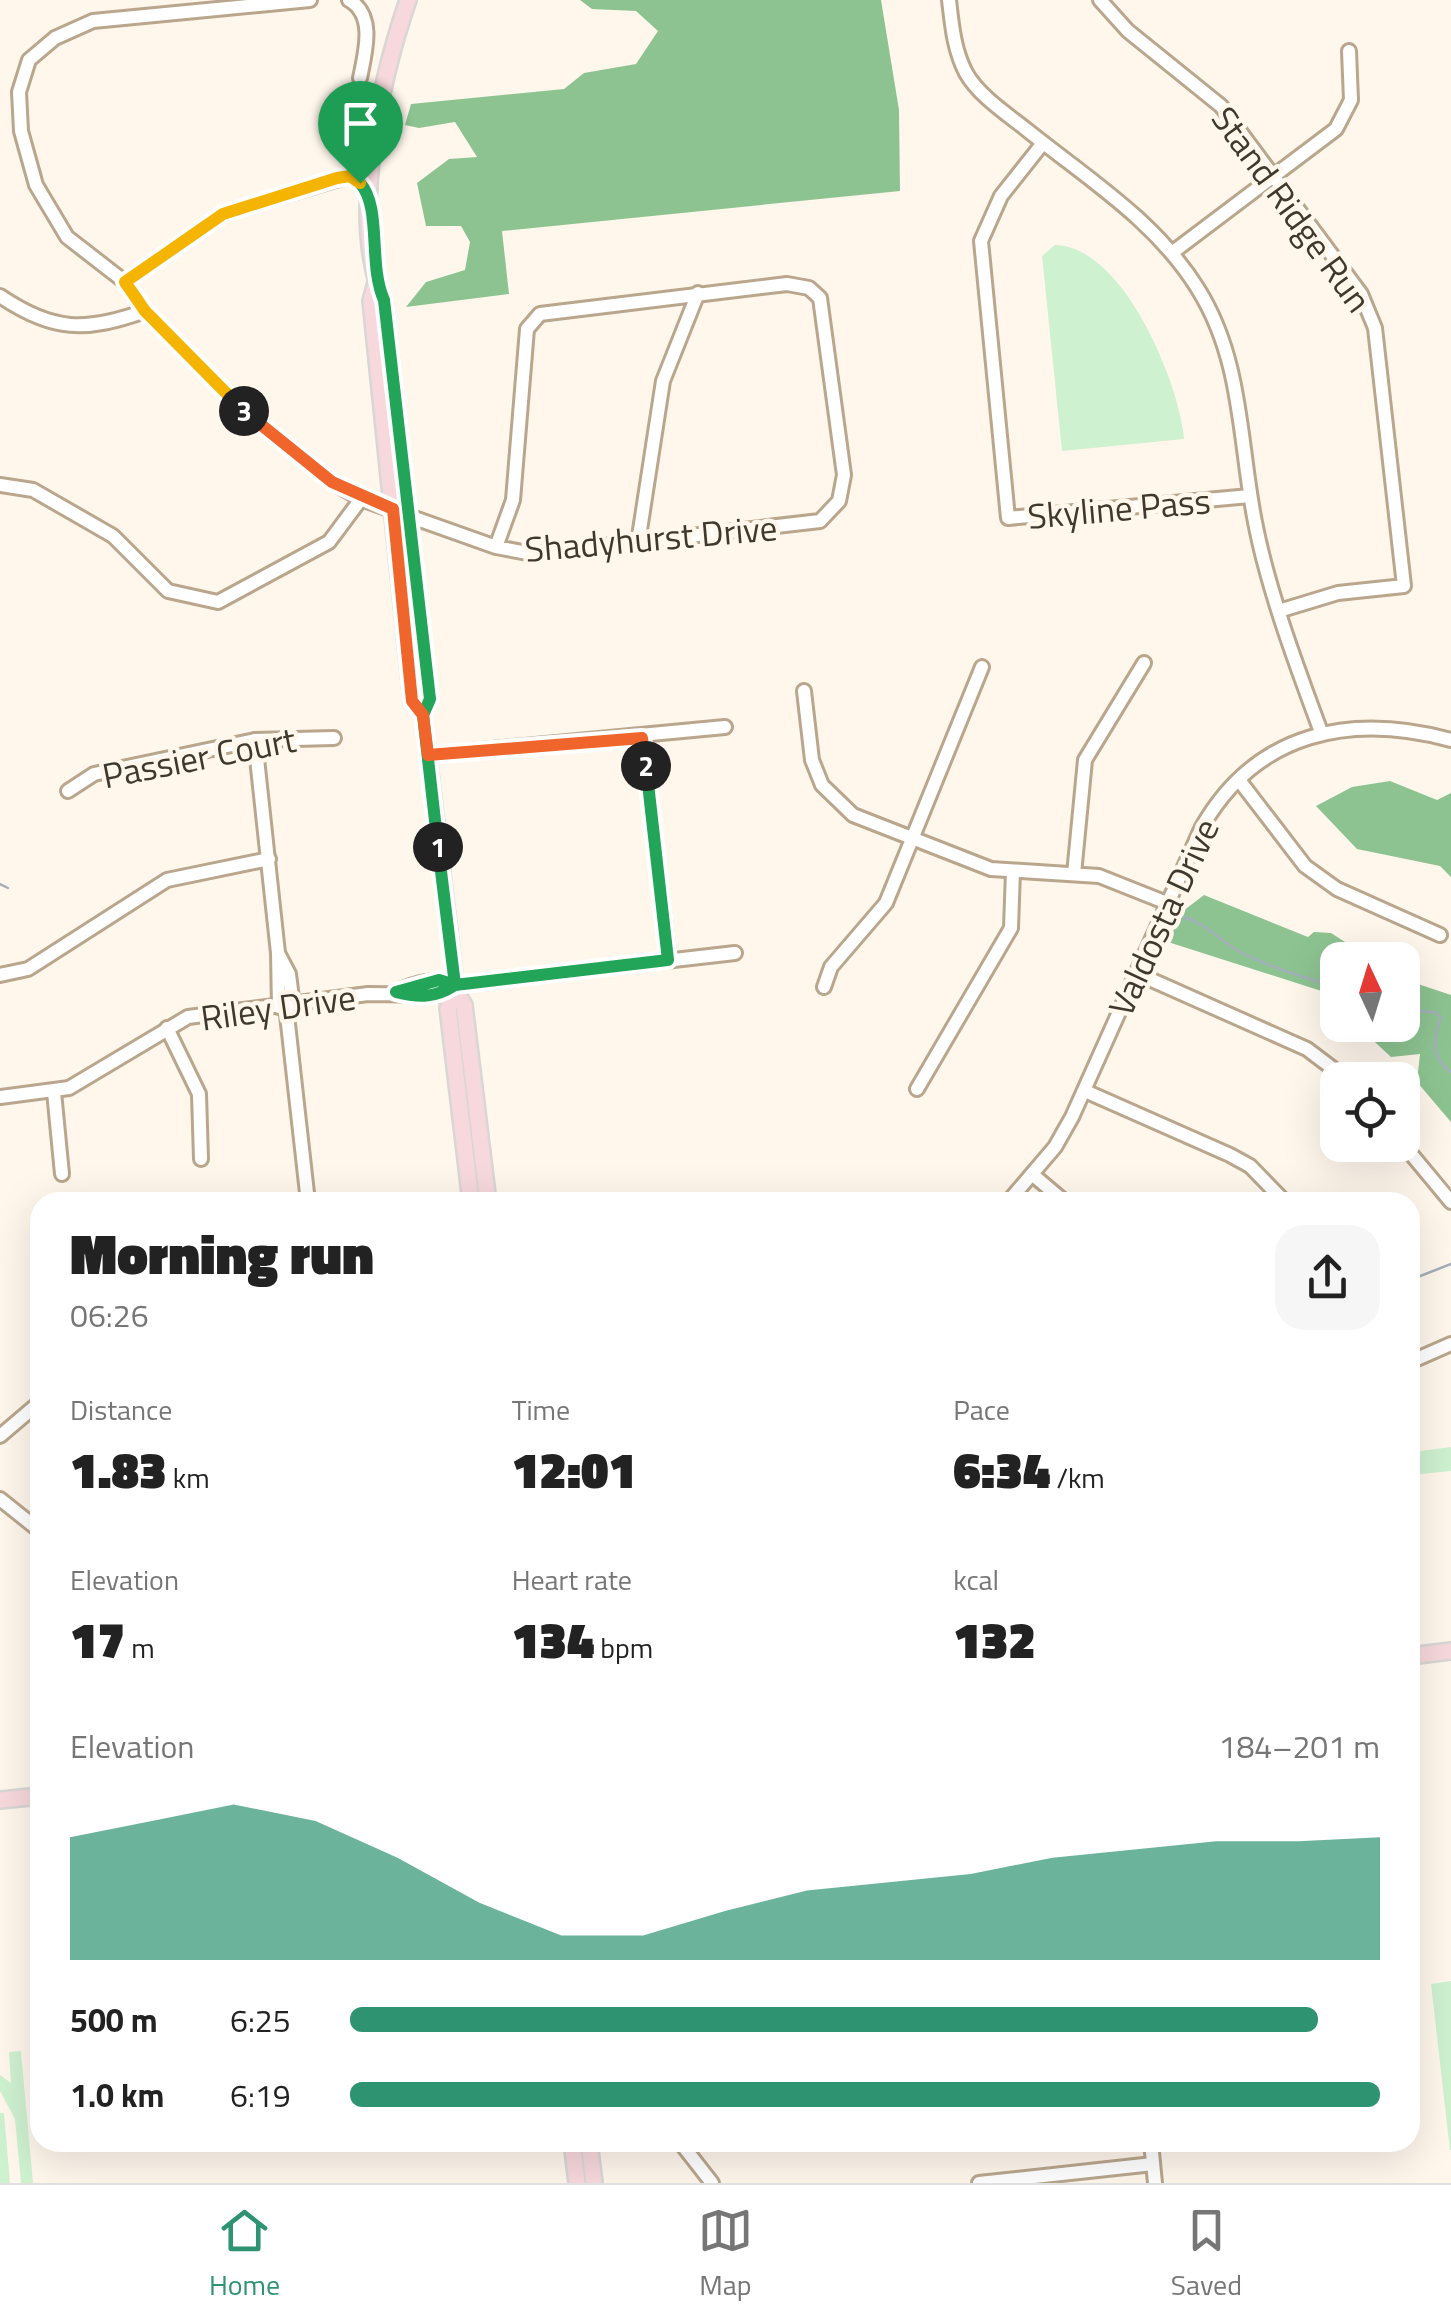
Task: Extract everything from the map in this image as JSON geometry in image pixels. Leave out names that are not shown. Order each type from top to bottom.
[{"type":"main road","points":[[408,0],[389,56],[372,162],[376,282],[371,301],[401,512],[412,701],[423,715],[455,988],[464,1005],[487,1192]]},
{"type":"main road","points":[[455,988],[448,1008],[471,1192]]},
{"type":"main road","points":[[1420,1655],[1451,1651]]},
{"type":"main road","points":[[0,1800],[30,1797]]},
{"type":"main road","points":[[573,2152],[577,2183]]},
{"type":"main road","points":[[591,2152],[594,2183]]},
{"type":"street","name":"Shadyhurst Drive","points":[[310,0],[92,21],[55,38],[29,60],[18,110],[36,185],[67,237],[125,282],[145,311],[248,414],[332,482],[361,499],[496,547],[533,554],[810,525],[834,508],[843,490],[843,456],[824,312],[815,292],[787,284],[698,292]]},
{"type":"street","points":[[349,0],[357,5],[367,24],[360,78]]},
{"type":"street","points":[[949,0],[958,55],[968,78],[1144,223],[1172,252],[1200,291],[1224,341],[1238,391],[1250,496],[1320,732]]},
{"type":"street","name":"Stand Ridge Run","points":[[1100,0],[1128,32],[1221,106],[1362,294],[1375,328],[1404,586],[1338,593],[1282,610]]},
{"type":"street","points":[[1172,252],[1336,129],[1351,100],[1350,51]]},
{"type":"street","name":"Skyline Pass","points":[[1043,143],[987,220],[980,260],[1008,518],[1250,496]]},
{"type":"street","points":[[125,282],[223,214],[350,176],[372,162]]},
{"type":"street","points":[[350,176],[371,195]]},
{"type":"street","points":[[496,547],[513,500],[531,321],[549,310],[698,292],[663,381],[638,543]]},
{"type":"street","points":[[0,296],[40,321],[65,326],[112,323],[145,311]]},
{"type":"street","points":[[0,485],[33,490],[112,536],[168,591],[218,602],[330,542],[361,499]]},
{"type":"street","points":[[1074,874],[1085,760],[1144,663]]},
{"type":"street","points":[[824,987],[831,967],[886,903],[982,667]]},
{"type":"street","points":[[804,691],[812,760],[822,785],[853,815],[969,863],[1116,881],[1168,903]]},
{"type":"street","name":"Valdosta Drive","points":[[1018,1192],[1055,1147],[1208,816],[1240,780],[1320,732],[1369,725],[1451,740]]},
{"type":"street","points":[[428,755],[642,738],[725,727]]},
{"type":"street","name":"Passier Court","points":[[68,791],[94,774],[255,740],[334,738]]},
{"type":"street","points":[[642,738],[668,960]]},
{"type":"street","points":[[255,740],[278,953],[289,974],[286,1006],[307,1192]]},
{"type":"street","points":[[1240,780],[1305,866],[1337,889],[1440,935]]},
{"type":"street","points":[[0,975],[28,969],[168,880],[269,859]]},
{"type":"street","points":[[917,1089],[1011,928],[1013,871]]},
{"type":"street","name":"Riley Drive","points":[[0,1097],[54,1092],[188,1017],[396,992],[415,997],[440,995],[455,988],[735,953]]},
{"type":"street","points":[[1136,972],[1307,1049],[1324,1062]]},
{"type":"street","points":[[168,1028],[199,1094],[201,1160]]},
{"type":"street","points":[[1084,1090],[1230,1155],[1250,1166],[1275,1192]]},
{"type":"street","points":[[54,1092],[62,1174]]},
{"type":"street","points":[[1418,1162],[1451,1202]]},
{"type":"street","points":[[1033,1176],[1053,1192]]},
{"type":"street","points":[[1420,1358],[1451,1344]]},
{"type":"street","points":[[0,1436],[30,1410]]},
{"type":"street","points":[[0,1500],[30,1523]]},
{"type":"street","points":[[688,2152],[711,2183]]},
{"type":"street","points":[[1151,2152],[1155,2183]]},
{"type":"street","points":[[979,2183],[1153,2164]]},
{"type":"green space","points":[[580,0],[881,0],[899,110],[900,191],[502,231],[509,294],[406,307],[426,282],[465,270],[470,242],[461,226],[426,226],[417,183],[449,159],[477,157],[455,122],[419,128],[405,125],[411,104],[564,89],[584,73],[636,64],[658,31],[636,11],[592,9]]},
{"type":"green space","points":[[1055,245],[1080,251],[1103,268],[1124,292],[1159,353],[1180,414],[1184,439],[1062,451],[1042,256]]},
{"type":"green space","points":[[1390,781],[1437,800],[1451,793],[1451,877],[1440,866],[1357,849],[1316,806],[1352,787]]},
{"type":"green space","points":[[1204,895],[1308,937],[1314,932],[1331,933],[1345,942],[1320,942],[1320,991],[1168,942],[1179,914]]},
{"type":"green space","points":[[1420,985],[1451,995],[1451,1122],[1420,1086],[1420,1054],[1391,1057],[1375,1042],[1420,1042]]},
{"type":"green space","points":[[1451,1447],[1451,1471],[1421,1474],[1420,1451]]},
{"type":"green space","points":[[1451,1981],[1451,2150],[1450,2150],[1431,1984]]},
{"type":"green space","points":[[21,2051],[33,2183],[21,2183],[15,2119],[0,2091],[0,2075],[11,2083],[9,2052]]},
{"type":"green space","points":[[0,2113],[4,2113],[10,2183],[0,2183]]},
{"type":"waterway","points":[[0,884],[8,888]]},
{"type":"waterway","points":[[1183,917],[1249,956],[1320,981]]},
{"type":"waterway","points":[[1420,1011],[1441,1017],[1436,1054],[1451,1072]]},
{"type":"waterway","points":[[1420,1276],[1451,1264]]},
{"type":"route","points":[[360,183],[350,176],[337,178],[270,196],[223,214],[125,282],[145,311],[248,414],[332,482],[361,499],[393,509],[412,701],[423,715],[428,755],[642,738],[668,960],[455,985],[440,995],[415,997],[396,992],[416,983],[439,980],[455,985],[423,715],[430,699],[384,300],[376,282],[371,195],[360,183]]}]
